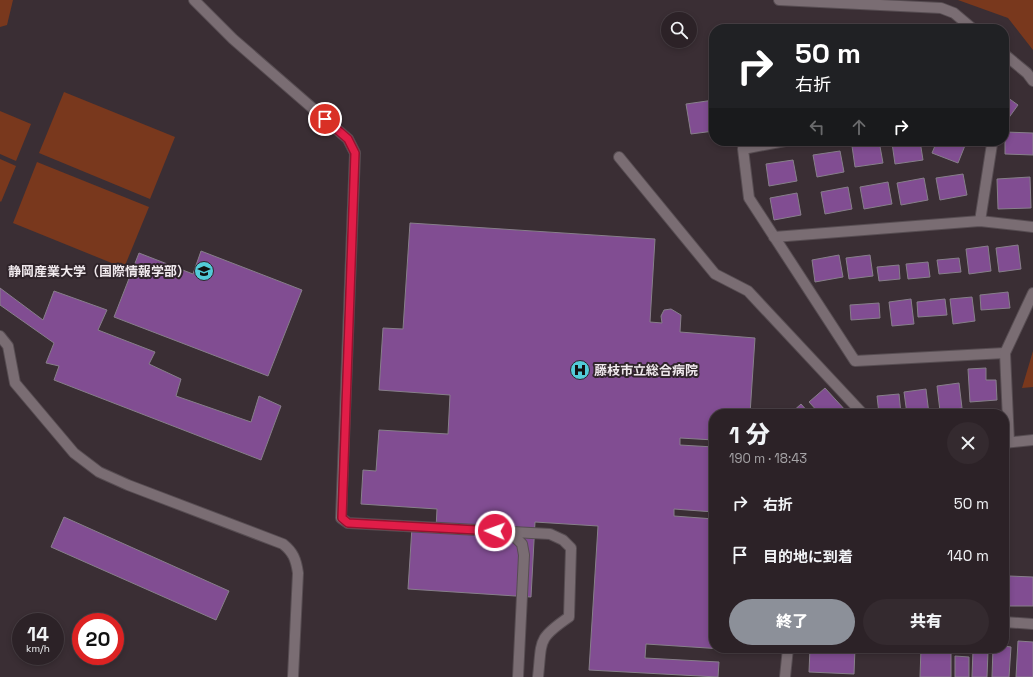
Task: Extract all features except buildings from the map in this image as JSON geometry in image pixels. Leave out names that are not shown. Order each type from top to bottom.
[{"type":"street","points":[[194,0],[233,39],[348,139],[355,153],[342,518],[348,523],[550,534],[563,540],[571,548],[569,617],[550,630],[542,640],[538,677]]},
{"type":"street","points":[[779,0],[941,8],[954,13],[967,24]]},
{"type":"street","points":[[1009,58],[1027,73],[1033,81]]},
{"type":"street","points":[[758,146],[743,149],[749,198],[856,361],[1005,353]]},
{"type":"street","points":[[980,221],[992,146]]},
{"type":"street","points":[[619,157],[715,274],[748,291],[858,409]]},
{"type":"street","points":[[774,237],[980,221],[1033,227]]},
{"type":"street","points":[[1006,409],[1005,353],[1033,293]]},
{"type":"street","points":[[0,336],[8,346],[14,383],[74,453],[98,472],[282,544],[291,550],[296,560],[298,573],[293,677]]},
{"type":"street","points":[[1009,443],[1033,440]]},
{"type":"street","points":[[510,532],[522,544],[524,555],[518,677]]},
{"type":"street","points":[[1009,622],[1033,624]]},
{"type":"street","points":[[785,677],[787,653]]},
{"type":"shaded area","points":[[0,0],[13,0],[7,25],[0,27]]},
{"type":"shaded area","points":[[958,0],[1033,0],[1033,50],[1008,18]]},
{"type":"shaded area","points":[[64,92],[175,137],[150,199],[39,153]]},
{"type":"shaded area","points":[[0,111],[31,124],[16,161],[0,154]]},
{"type":"shaded area","points":[[0,159],[16,166],[1,202],[0,201]]},
{"type":"shaded area","points":[[37,162],[149,207],[124,268],[13,223]]},
{"type":"shaded area","points":[[1033,351],[1033,387],[1022,388]]},
{"type":"place","name":"静岡産業大学（国際情報学部）","points":[[204,271]]},
{"type":"place","name":"藤枝市立総合病院","points":[[580,370]]},
{"type":"route","points":[[325,119],[348,139],[355,153],[342,518],[348,523],[436,529],[495,531]]}]
